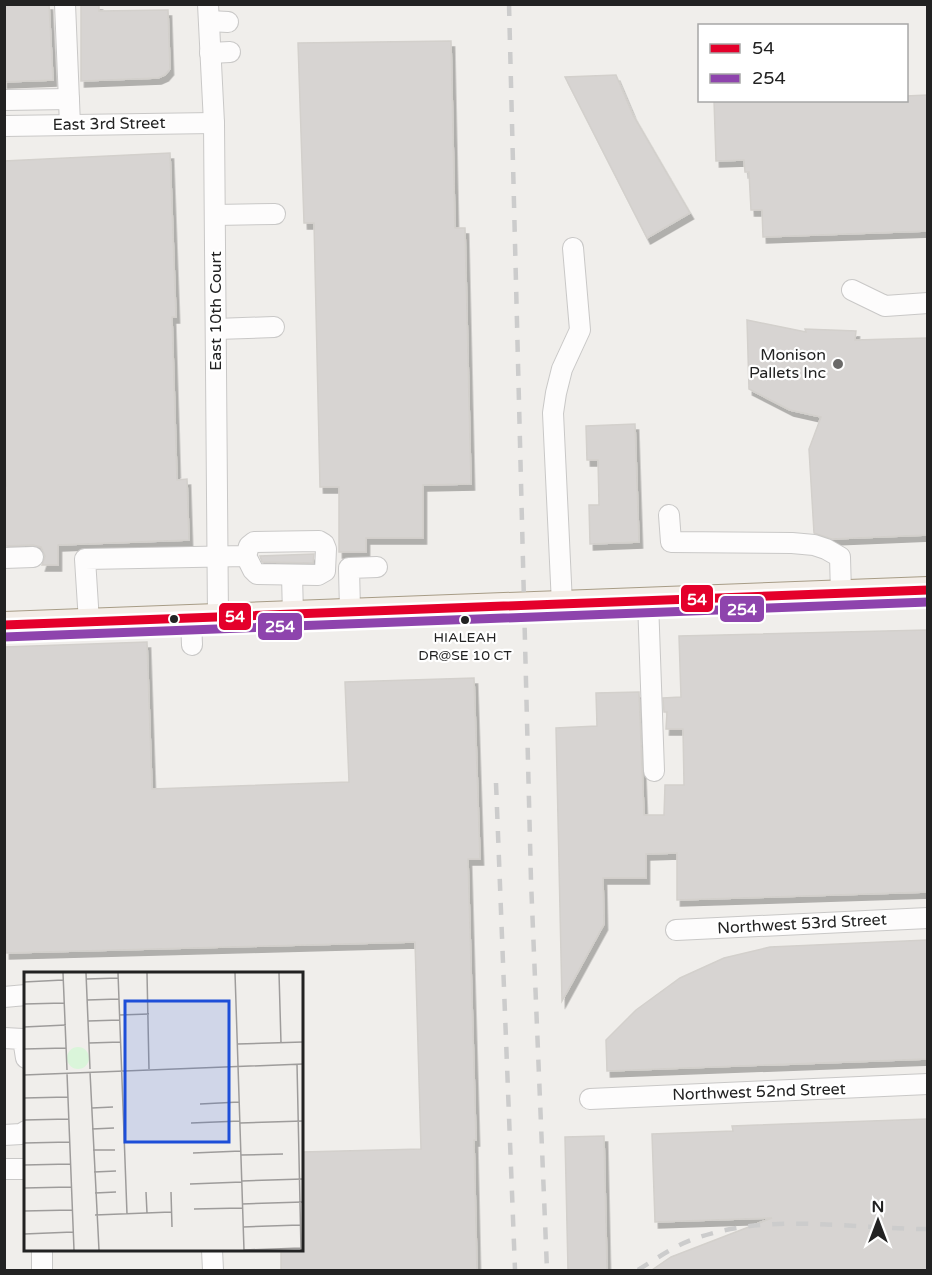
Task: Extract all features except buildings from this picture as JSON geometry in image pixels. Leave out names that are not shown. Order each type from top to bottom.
[{"type":"main road","points":[[4,625],[292,615],[350,610],[927,590]]},
{"type":"street","points":[[65,4],[70,125]]},
{"type":"street","name":"East 10th Court","points":[[215,16],[220,53],[220,94],[214,123],[218,618]]},
{"type":"street","points":[[4,100],[69,99]]},
{"type":"street","name":"East 3rd Street","points":[[4,126],[214,123]]},
{"type":"street","points":[[215,215],[275,214]]},
{"type":"street","points":[[562,604],[553,412],[562,369],[580,330],[573,248]]},
{"type":"street","points":[[852,290],[885,306],[927,303]]},
{"type":"street","points":[[216,329],[274,327]]},
{"type":"street","points":[[669,515],[671,542],[792,543],[814,545],[826,549],[840,557],[841,594]]},
{"type":"street","points":[[319,541],[326,549],[325,571],[318,575],[257,574],[246,556],[249,546],[254,542],[319,541]]},
{"type":"street","points":[[89,622],[86,559],[246,556]]},
{"type":"street","points":[[4,558],[33,557]]},
{"type":"street","points":[[350,610],[349,568],[377,567]]},
{"type":"street","points":[[291,575],[292,615]]},
{"type":"street","points":[[648,600],[654,771]]},
{"type":"street","points":[[191,619],[192,645]]},
{"type":"street","name":"Northwest 53rd Street","points":[[676,930],[927,918]]},
{"type":"street","points":[[4,997],[24,995]]},
{"type":"street","points":[[4,1038],[23,1039],[24,1045]]},
{"type":"street","name":"Northwest 52nd Street","points":[[590,1099],[927,1084]]},
{"type":"street","points":[[4,1134],[24,1132]]},
{"type":"street","points":[[4,1169],[24,1169]]},
{"type":"street","points":[[42,1251],[42,1270]]},
{"type":"street","points":[[212,1251],[213,1270]]},
{"type":"railway","points":[[509,4],[531,881],[547,1270]]},
{"type":"railway","points":[[496,783],[515,1270]]},
{"type":"railway","points":[[638,1270],[672,1249],[694,1239],[751,1226],[810,1224],[928,1229]]},
{"type":"transit line","name":"54","points":[[4,625],[928,590]]},
{"type":"transit line","name":"254","points":[[4,637],[928,602]]},
{"type":"place","name":"Monison Pallets Inc","points":[[838,364]]},
{"type":"place","name":"HIALEAH DR@SE 10 CT","points":[[465,620]]}]
